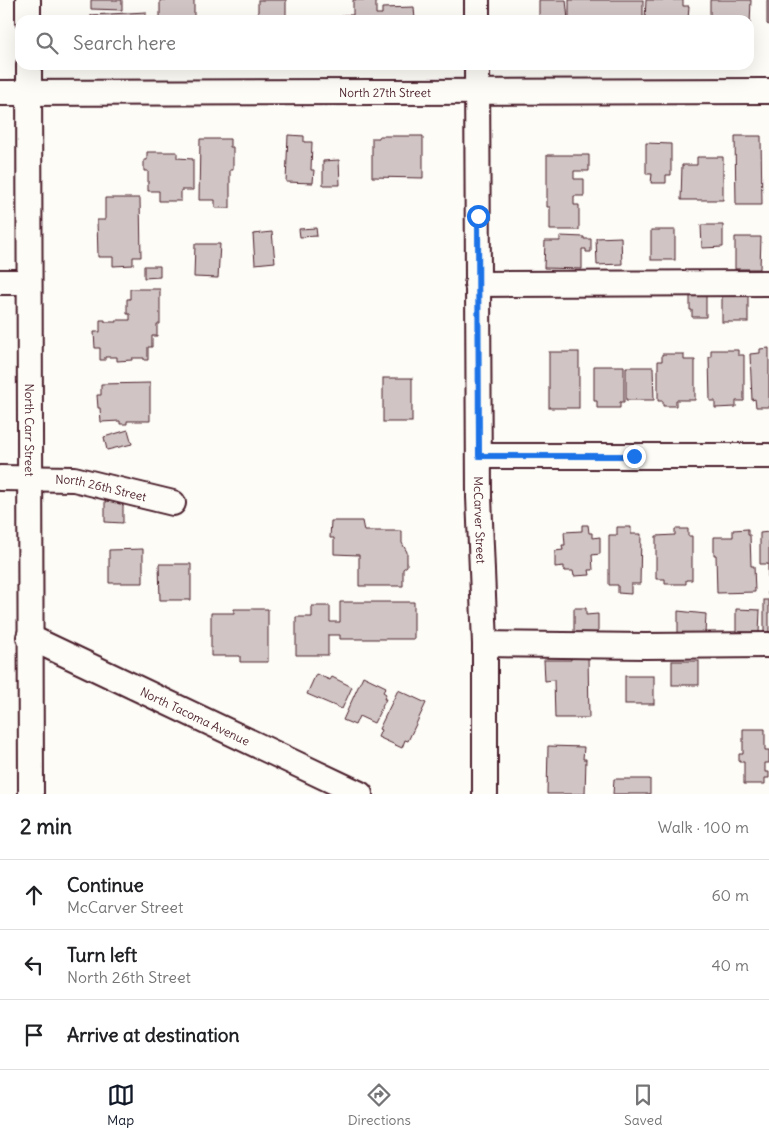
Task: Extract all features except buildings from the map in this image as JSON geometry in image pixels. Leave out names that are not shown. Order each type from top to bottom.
[{"type":"street","points":[[28,0],[28,15]]},
{"type":"street","points":[[476,0],[477,15]]},
{"type":"street","name":"North Carr Street","points":[[29,70],[29,637],[31,794]]},
{"type":"street","name":"McCarver Street","points":[[477,70],[477,284],[479,456],[485,644],[485,794]]},
{"type":"street","name":"North 27th Street","points":[[0,93],[769,91]]},
{"type":"street","points":[[0,282],[29,282]]},
{"type":"street","points":[[477,284],[769,283]]},
{"type":"street","points":[[479,456],[769,456]]},
{"type":"street","name":"North 26th Street","points":[[0,478],[74,479],[173,503]]},
{"type":"street","name":"North Tacoma Avenue","points":[[29,637],[360,794]]},
{"type":"street","points":[[485,644],[625,646],[769,645]]},
{"type":"route","points":[[478,216],[479,456],[634,456]]}]
